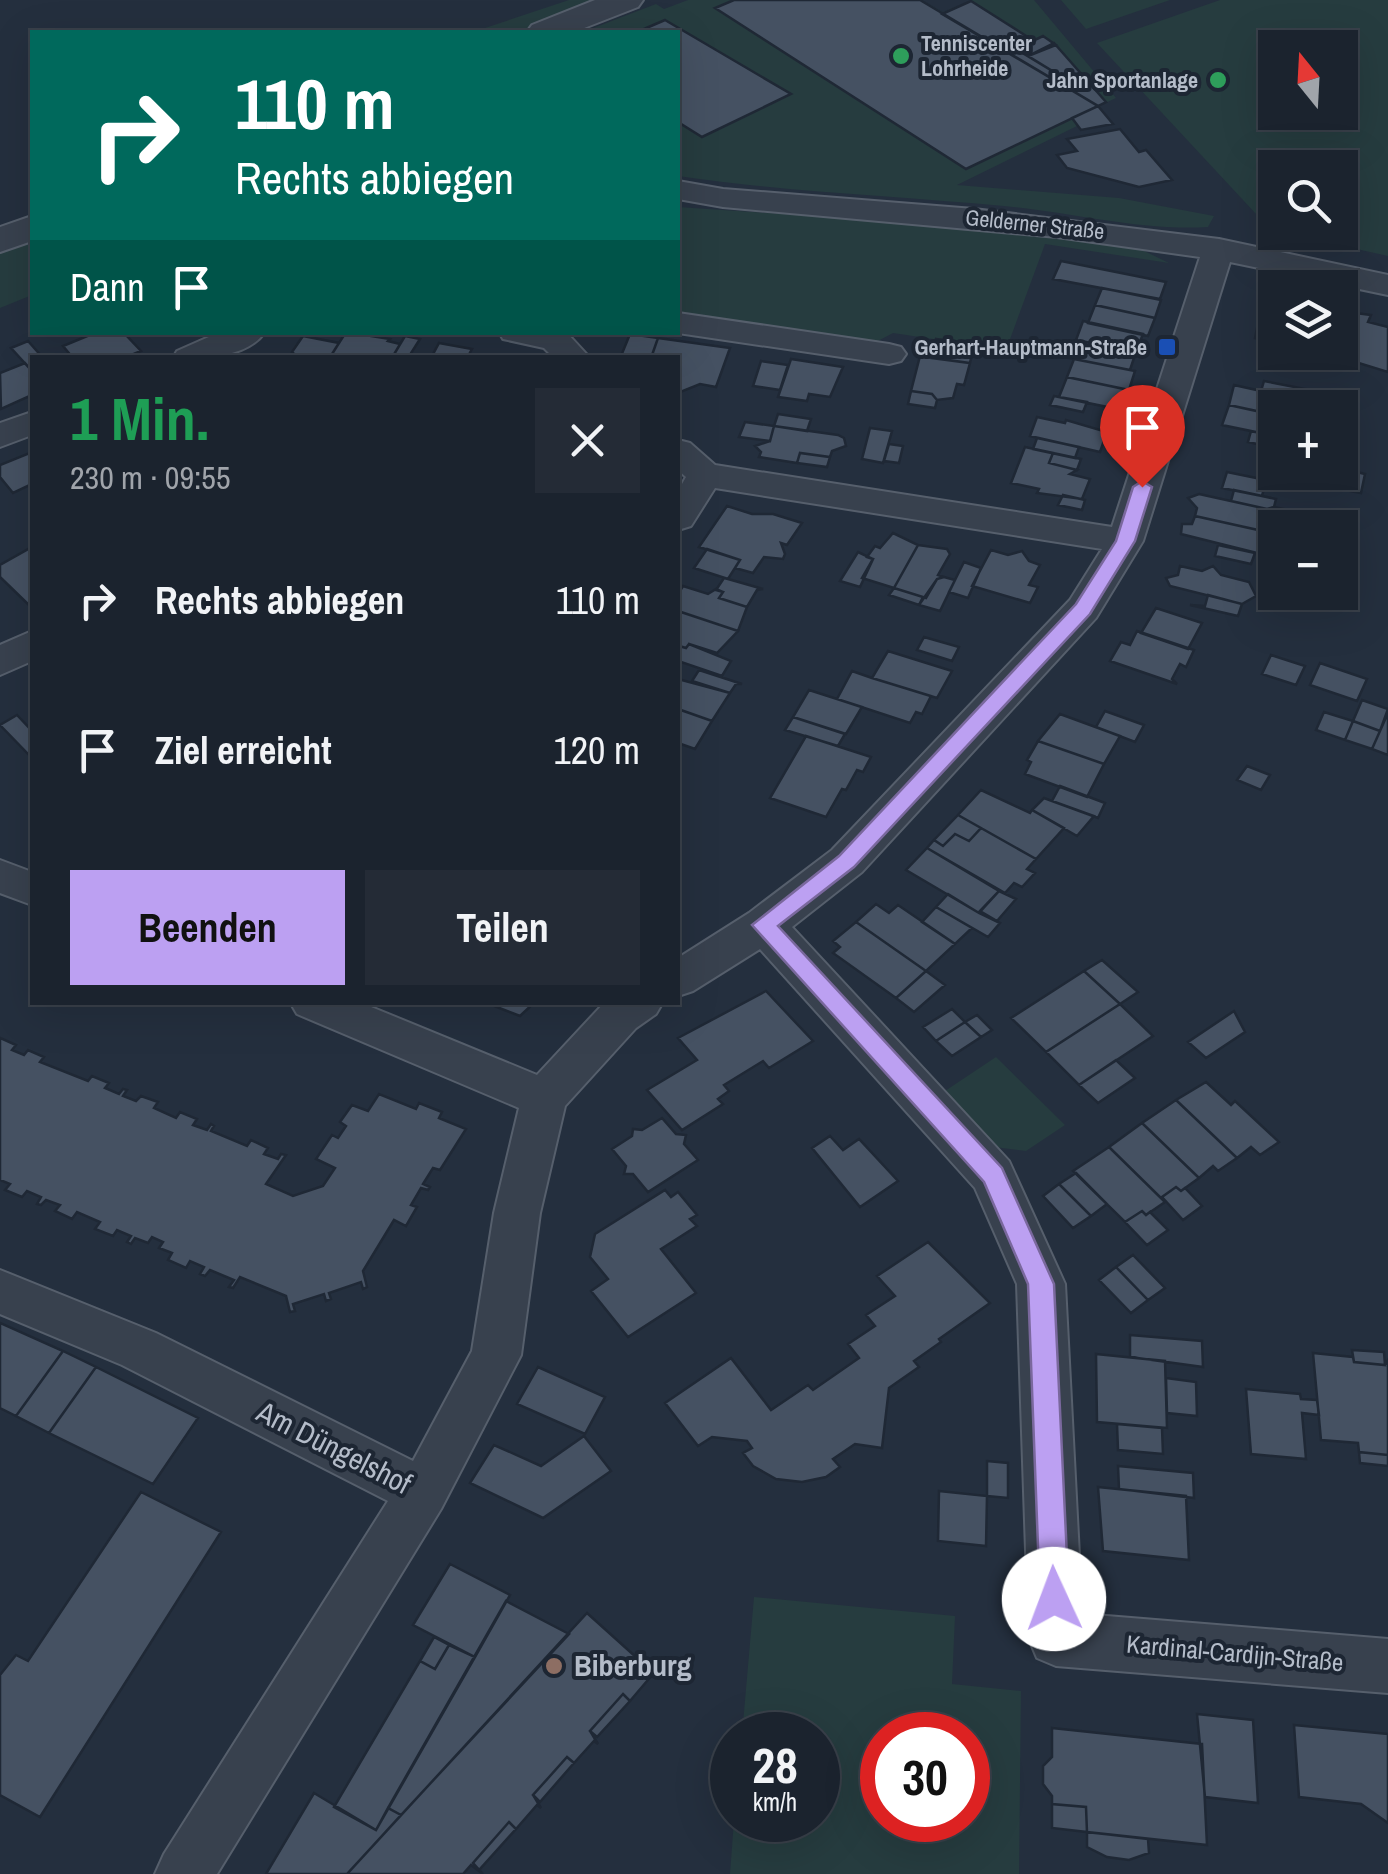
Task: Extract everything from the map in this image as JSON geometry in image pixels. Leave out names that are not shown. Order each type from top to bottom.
[{"type":"street","points":[[549,30],[626,0]]},
{"type":"street","name":"Gelderner Straße","points":[[680,190],[1108,232],[1219,248],[1388,285]]},
{"type":"street","points":[[0,240],[30,229]]},
{"type":"street","points":[[680,979],[764,925],[860,848],[1083,609],[1125,541],[1219,248]]},
{"type":"street","points":[[680,323],[889,354]]},
{"type":"street","points":[[196,355],[242,335]]},
{"type":"street","points":[[524,335],[564,349],[590,335]]},
{"type":"street","points":[[0,436],[30,423]]},
{"type":"street","points":[[680,452],[705,475],[1125,541]]},
{"type":"street","points":[[680,515],[705,475]]},
{"type":"street","points":[[0,662],[30,645]]},
{"type":"street","points":[[0,876],[30,888]]},
{"type":"street","name":"Kardinal-Cardijn-Straße","points":[[764,925],[993,1175],[1041,1284],[1056,1639],[1388,1666]]},
{"type":"street","points":[[319,1005],[544,1098]]},
{"type":"street","points":[[423,1492],[496,1355],[518,1213],[544,1098],[621,1015],[636,1005]]},
{"type":"street","name":"Am Düngelshof","points":[[0,1292],[139,1349],[423,1492],[184,1874]]},
{"type":"green space","points":[[569,0],[601,0],[522,30],[479,30]]},
{"type":"green space","points":[[688,0],[922,0],[943,12],[972,0],[1034,0],[1116,98],[1099,106],[1113,124],[1080,130],[1077,126],[957,185],[1119,198],[1214,216],[1208,227],[1157,226],[1004,206],[680,176],[680,30],[588,30],[656,4],[664,9]]},
{"type":"green space","points":[[1061,0],[1170,0],[1086,29]]},
{"type":"green space","name":"Jahn Sportanlage","points":[[1220,0],[1388,0],[1388,256],[1358,249],[1358,150],[1258,150],[1258,216],[1097,43]]},
{"type":"green space","points":[[680,207],[964,226],[1134,246],[1169,263],[1045,244],[1006,350],[893,333],[874,343],[680,316]]},
{"type":"green space","points":[[30,239],[30,296],[0,308],[0,250]]},
{"type":"green space","points":[[996,1057],[1065,1125],[1026,1151],[994,1147],[942,1093]]},
{"type":"green space","points":[[754,1597],[955,1616],[952,1684],[1021,1691],[1019,1874],[730,1874],[732,1842],[840,1842],[840,1712],[744,1712]]},
{"type":"building","points":[[734,0],[920,0],[1098,106],[966,169],[715,8]]},
{"type":"building","points":[[971,1],[1034,41],[1016,49],[1072,83],[1066,87],[942,14]]},
{"type":"building","points":[[665,20],[791,94],[702,137],[680,123],[680,30],[642,30]]},
{"type":"building","points":[[1043,36],[1056,45],[1028,56],[1016,49]]},
{"type":"building","points":[[1054,43],[1106,102],[1098,106],[1066,87],[1072,83],[1028,56]]},
{"type":"building","points":[[1098,106],[1113,124],[1081,130],[1072,118]]},
{"type":"building","points":[[1120,129],[1139,152],[1146,150],[1172,180],[1139,187],[1067,168],[1057,155],[1077,151],[1067,139]]},
{"type":"building","points":[[1061,261],[1166,282],[1160,299],[1053,279]]},
{"type":"building","points":[[1102,288],[1161,300],[1155,318],[1095,305]]},
{"type":"building","points":[[1095,305],[1155,318],[1148,336],[1088,323]]},
{"type":"building","points":[[1358,313],[1371,315],[1368,322],[1388,327],[1388,372],[1358,363]]},
{"type":"building","points":[[1083,321],[1143,334],[1136,352],[1076,340]]},
{"type":"building","points":[[90,335],[126,335],[141,351],[131,355],[70,355],[63,346]]},
{"type":"building","points":[[344,335],[390,339],[400,344],[394,355],[332,354]]},
{"type":"building","points":[[630,335],[658,338],[652,355],[621,355]]},
{"type":"building","points":[[303,336],[339,343],[332,354],[340,355],[295,355],[292,352]]},
{"type":"building","points":[[405,336],[420,339],[410,355],[394,355]]},
{"type":"building","points":[[658,338],[730,348],[716,387],[700,384],[680,392],[680,355],[652,355]]},
{"type":"building","points":[[936,339],[974,344],[970,363],[931,358]]},
{"type":"building","points":[[1076,340],[1136,352],[1130,370],[1069,358]]},
{"type":"building","points":[[28,341],[40,355],[30,355],[30,369],[11,348]]},
{"type":"building","points":[[439,343],[472,349],[469,355],[433,355]]},
{"type":"building","points":[[920,356],[970,363],[964,385],[957,384],[953,398],[937,400],[932,394],[911,391]]},
{"type":"building","points":[[791,359],[843,367],[830,397],[809,394],[807,401],[778,397]]},
{"type":"building","points":[[1074,359],[1135,371],[1129,390],[1067,377]]},
{"type":"building","points":[[761,361],[788,365],[780,390],[753,386]]},
{"type":"building","points":[[25,363],[30,369],[30,396],[1,409],[0,373]]},
{"type":"building","points":[[1067,377],[1129,390],[1122,410],[1059,397]]},
{"type":"building","points":[[1264,381],[1310,390],[1261,390]]},
{"type":"building","points":[[1234,385],[1258,390],[1258,411],[1229,405]]},
{"type":"building","points":[[911,391],[932,394],[937,400],[935,408],[908,404]]},
{"type":"building","points":[[1054,396],[1087,402],[1083,412],[1050,405]]},
{"type":"building","points":[[1229,405],[1258,411],[1258,432],[1222,425]]},
{"type":"building","points":[[778,414],[811,419],[807,431],[774,426]]},
{"type":"building","points":[[1037,417],[1065,423],[1066,420],[1107,432],[1100,452],[1030,436]]},
{"type":"building","points":[[745,422],[774,426],[770,441],[739,437]]},
{"type":"building","points":[[774,426],[838,435],[844,438],[846,446],[832,451],[830,457],[800,453],[797,463],[759,457],[761,452],[755,446],[770,441]]},
{"type":"building","points":[[870,428],[892,431],[883,463],[862,459]]},
{"type":"building","points":[[1251,431],[1258,432],[1258,444],[1248,442]]},
{"type":"building","points":[[1037,438],[1079,447],[1075,458],[1033,449]]},
{"type":"building","points":[[889,444],[903,446],[899,463],[884,461]]},
{"type":"building","points":[[1025,447],[1053,453],[1049,463],[1077,470],[1070,474],[1090,479],[1082,499],[1037,493],[1039,489],[1011,483]]},
{"type":"building","points":[[30,453],[30,485],[13,493],[0,477],[0,465]]},
{"type":"building","points":[[800,453],[830,457],[827,467],[797,463]]},
{"type":"building","points":[[1053,453],[1081,459],[1077,470],[1049,463]]},
{"type":"building","points":[[1227,472],[1258,478],[1258,490],[1264,490],[1262,496],[1222,488]]},
{"type":"building","points":[[1358,472],[1365,474],[1361,493],[1345,490],[1358,490]]},
{"type":"building","points":[[1234,490],[1276,499],[1274,507],[1231,501]]},
{"type":"building","points":[[1199,494],[1267,509],[1258,510],[1258,530],[1195,516],[1197,508],[1188,498]]},
{"type":"building","points":[[1063,495],[1085,500],[1082,510],[1058,505]]},
{"type":"building","points":[[727,506],[802,523],[787,545],[781,543],[783,559],[764,557],[753,573],[735,568],[740,560],[699,547]]},
{"type":"building","points":[[1195,516],[1258,530],[1258,553],[1181,534],[1182,524],[1192,524]]},
{"type":"building","points":[[893,533],[918,545],[894,588],[862,578],[873,559],[867,557]]},
{"type":"building","points":[[918,545],[947,549],[950,554],[938,575],[944,577],[937,579],[926,598],[894,588]]},
{"type":"building","points":[[1218,545],[1255,553],[1251,564],[1215,556]]},
{"type":"building","points":[[30,548],[30,606],[0,577],[0,565]]},
{"type":"building","points":[[707,549],[740,560],[728,579],[694,568]]},
{"type":"building","points":[[991,550],[1008,555],[1022,551],[1029,561],[1040,565],[1029,585],[1038,587],[1030,603],[972,586]]},
{"type":"building","points":[[858,552],[873,559],[860,587],[840,581]]},
{"type":"building","points":[[964,562],[981,568],[968,598],[949,592]]},
{"type":"building","points":[[1180,566],[1202,571],[1213,566],[1221,575],[1249,582],[1256,596],[1242,604],[1170,586],[1166,578],[1178,575]]},
{"type":"building","points":[[724,578],[763,589],[757,590],[747,607],[719,598],[723,592],[716,590]]},
{"type":"building","points":[[937,579],[955,580],[940,611],[919,605]]},
{"type":"building","points":[[683,586],[708,594],[716,589],[723,592],[719,598],[747,607],[738,631],[680,612]]},
{"type":"building","points":[[894,588],[923,597],[919,605],[889,595]]},
{"type":"building","points":[[1208,595],[1242,604],[1238,616],[1190,605],[1205,606]]},
{"type":"building","points":[[1156,608],[1202,623],[1188,649],[1141,633]]},
{"type":"building","points":[[680,612],[738,631],[717,653],[689,644],[686,648],[680,646]]},
{"type":"building","points":[[1137,631],[1194,650],[1186,667],[1180,664],[1172,679],[1177,684],[1110,661],[1121,642],[1130,645]]},
{"type":"building","points":[[924,637],[959,647],[952,661],[917,650]]},
{"type":"building","points":[[689,644],[731,661],[722,676],[680,662],[680,646],[686,648]]},
{"type":"building","points":[[888,651],[952,671],[937,698],[872,678]]},
{"type":"building","points":[[1271,655],[1305,666],[1296,685],[1262,674]]},
{"type":"building","points":[[1320,663],[1367,679],[1357,701],[1310,685]]},
{"type":"building","points":[[699,670],[742,684],[736,684],[730,693],[692,681]]},
{"type":"building","points":[[852,671],[931,696],[922,714],[916,712],[910,723],[837,699]]},
{"type":"building","points":[[680,680],[730,693],[712,721],[680,710]]},
{"type":"building","points":[[809,690],[862,707],[846,734],[793,717]]},
{"type":"building","points":[[1362,700],[1388,709],[1380,731],[1353,721]]},
{"type":"building","points":[[680,710],[712,721],[695,749],[680,744]]},
{"type":"building","points":[[1105,711],[1144,725],[1135,742],[1096,727]]},
{"type":"building","points":[[1324,712],[1353,721],[1345,740],[1316,730]]},
{"type":"building","points":[[1388,713],[1388,755],[1372,749]]},
{"type":"building","points":[[1060,714],[1120,736],[1104,764],[1038,741]]},
{"type":"building","points":[[17,715],[30,729],[30,756],[0,725]]},
{"type":"building","points":[[793,717],[845,734],[838,746],[785,730]]},
{"type":"building","points":[[1353,721],[1380,731],[1372,749],[1345,740]]},
{"type":"building","points":[[806,736],[871,757],[863,772],[857,770],[846,790],[842,789],[826,817],[770,798]]},
{"type":"building","points":[[1038,741],[1104,764],[1087,797],[1025,774],[1031,762],[1027,760]]},
{"type":"building","points":[[1247,766],[1270,775],[1261,790],[1237,780]]},
{"type":"building","points":[[1060,786],[1105,803],[1098,818],[1052,801]]},
{"type":"building","points":[[981,790],[1030,813],[1032,810],[1064,828],[1036,859],[958,815]]},
{"type":"building","points":[[1044,798],[1094,816],[1077,836],[1032,810]]},
{"type":"building","points":[[958,815],[981,828],[969,841],[955,834],[943,846],[934,840]]},
{"type":"building","points":[[981,828],[1036,859],[1027,869],[1035,873],[1022,887],[1014,883],[1005,893],[927,848],[934,840],[943,846],[955,834],[969,841]]},
{"type":"building","points":[[927,848],[999,891],[979,913],[906,870]]},
{"type":"building","points":[[999,891],[1016,899],[997,921],[980,911]]},
{"type":"building","points":[[948,894],[1000,923],[988,937],[936,907]]},
{"type":"building","points":[[876,904],[889,913],[898,905],[955,944],[926,971],[856,922]]},
{"type":"building","points":[[936,907],[972,928],[955,944],[922,922]]},
{"type":"building","points":[[856,922],[926,971],[896,998],[833,953],[840,947],[833,941]]},
{"type":"building","points":[[1102,960],[1138,992],[1120,1004],[1084,971]]},
{"type":"building","points":[[926,971],[945,985],[914,1012],[896,998]]},
{"type":"building","points":[[1084,971],[1120,1004],[1046,1052],[1011,1018]]},
{"type":"building","points":[[766,991],[813,1041],[769,1068],[763,1061],[724,1085],[729,1091],[718,1099],[723,1104],[682,1130],[647,1090],[697,1060],[678,1038]]},
{"type":"building","points":[[1120,1004],[1153,1036],[1079,1085],[1046,1052]]},
{"type":"building","points":[[492,1005],[532,1005],[520,1016]]},
{"type":"building","points":[[952,1009],[965,1022],[936,1041],[923,1027]]},
{"type":"building","points":[[1234,1011],[1245,1032],[1206,1058],[1188,1042]]},
{"type":"building","points":[[977,1015],[992,1030],[981,1037],[965,1022]]},
{"type":"building","points":[[965,1022],[981,1037],[952,1056],[936,1041]]},
{"type":"building","points":[[0,1038],[16,1045],[12,1050],[24,1055],[28,1050],[44,1057],[40,1062],[88,1081],[92,1076],[109,1083],[105,1088],[119,1094],[127,1090],[123,1096],[136,1101],[141,1096],[158,1102],[154,1108],[176,1118],[180,1112],[197,1119],[193,1125],[207,1130],[211,1124],[211,1131],[247,1146],[251,1140],[268,1148],[264,1154],[278,1159],[281,1154],[286,1155],[266,1184],[293,1196],[323,1186],[335,1168],[316,1159],[332,1135],[338,1138],[346,1126],[340,1122],[352,1105],[368,1111],[379,1094],[416,1109],[419,1103],[442,1112],[439,1118],[466,1129],[440,1170],[433,1168],[423,1184],[430,1187],[421,1188],[411,1205],[417,1207],[406,1226],[394,1220],[363,1271],[367,1287],[363,1289],[361,1282],[329,1293],[331,1299],[326,1301],[324,1294],[293,1304],[295,1311],[290,1312],[286,1296],[240,1277],[233,1288],[229,1287],[234,1280],[210,1270],[205,1276],[200,1274],[204,1267],[190,1261],[186,1268],[168,1260],[172,1253],[159,1248],[163,1242],[152,1237],[148,1243],[135,1238],[131,1244],[127,1242],[131,1236],[117,1230],[113,1236],[95,1229],[100,1222],[77,1212],[72,1219],[55,1211],[60,1205],[46,1200],[37,1204],[41,1197],[27,1191],[22,1197],[5,1190],[10,1184],[0,1180]]},
{"type":"building","points":[[1116,1060],[1135,1078],[1098,1103],[1079,1085]]},
{"type":"building","points":[[1206,1082],[1231,1105],[1235,1101],[1279,1142],[1260,1155],[1251,1147],[1237,1158],[1176,1100]]},
{"type":"building","points":[[1176,1100],[1237,1158],[1218,1171],[1213,1166],[1199,1178],[1142,1123]]},
{"type":"building","points":[[662,1118],[676,1134],[686,1135],[684,1144],[698,1160],[648,1192],[633,1174],[624,1174],[626,1166],[612,1149],[632,1136],[633,1129],[642,1130]]},
{"type":"building","points":[[1142,1123],[1199,1178],[1181,1191],[1176,1187],[1162,1197],[1165,1202],[1109,1147]]},
{"type":"building","points":[[830,1136],[843,1150],[859,1139],[898,1181],[860,1207],[812,1148]]},
{"type":"building","points":[[1109,1147],[1165,1202],[1146,1215],[1142,1211],[1125,1222],[1073,1171]]},
{"type":"building","points":[[1076,1173],[1107,1204],[1091,1216],[1059,1184]]},
{"type":"building","points":[[1059,1184],[1091,1216],[1073,1228],[1043,1196]]},
{"type":"building","points":[[1176,1187],[1181,1191],[1185,1188],[1202,1206],[1183,1220],[1162,1197]]},
{"type":"building","points":[[665,1190],[671,1197],[678,1192],[697,1215],[690,1219],[697,1226],[661,1249],[696,1293],[628,1337],[591,1291],[608,1279],[590,1257],[595,1234]]},
{"type":"building","points":[[1142,1211],[1146,1215],[1150,1212],[1168,1230],[1147,1245],[1125,1222]]},
{"type":"building","points":[[928,1242],[990,1303],[939,1339],[941,1342],[914,1361],[919,1367],[889,1388],[882,1448],[855,1444],[833,1459],[840,1467],[826,1477],[802,1482],[776,1479],[753,1466],[743,1453],[752,1448],[747,1441],[712,1437],[698,1446],[665,1403],[731,1358],[771,1410],[808,1385],[813,1390],[859,1358],[848,1344],[875,1326],[866,1315],[895,1296],[877,1276]]},
{"type":"building","points":[[1133,1255],[1165,1288],[1148,1300],[1116,1267]]},
{"type":"building","points":[[1116,1267],[1148,1300],[1131,1313],[1099,1280]]},
{"type":"building","points":[[0,1323],[63,1351],[16,1416],[0,1408]]},
{"type":"building","points":[[1130,1335],[1202,1341],[1203,1367],[1130,1357]]},
{"type":"building","points":[[1352,1350],[1384,1352],[1385,1365],[1354,1362]]},
{"type":"building","points":[[63,1351],[96,1367],[49,1433],[16,1416]]},
{"type":"building","points":[[1313,1353],[1385,1365],[1388,1360],[1388,1455],[1359,1452],[1358,1443],[1321,1440]]},
{"type":"building","points":[[1096,1354],[1165,1361],[1167,1428],[1097,1422]]},
{"type":"building","points":[[96,1367],[198,1418],[153,1484],[49,1433]]},
{"type":"building","points":[[538,1367],[605,1397],[585,1434],[517,1404]]},
{"type":"building","points":[[1166,1378],[1196,1382],[1197,1416],[1167,1413]]},
{"type":"building","points":[[1246,1389],[1300,1394],[1301,1399],[1317,1400],[1319,1415],[1302,1413],[1306,1459],[1251,1454]]},
{"type":"building","points":[[1117,1424],[1162,1428],[1163,1454],[1118,1450]]},
{"type":"building","points":[[584,1436],[611,1471],[543,1518],[470,1483],[494,1445],[541,1466]]},
{"type":"building","points":[[1359,1452],[1388,1455],[1388,1466],[1360,1463]]},
{"type":"building","points":[[987,1461],[1008,1463],[1008,1498],[987,1496]]},
{"type":"building","points":[[1118,1466],[1193,1473],[1194,1498],[1119,1489]]},
{"type":"building","points":[[1098,1487],[1186,1496],[1189,1560],[1103,1551]]},
{"type":"building","points":[[939,1491],[987,1496],[986,1546],[938,1541]]},
{"type":"building","points":[[141,1492],[221,1532],[40,1817],[0,1795],[0,1675],[16,1655],[28,1661]]},
{"type":"building","points":[[450,1564],[510,1595],[475,1657],[413,1625]]},
{"type":"building","points":[[506,1601],[569,1634],[401,1815],[388,1808]]},
{"type":"building","points":[[587,1613],[657,1676],[653,1674],[630,1701],[623,1694],[590,1731],[598,1744],[594,1741],[574,1763],[567,1757],[533,1795],[541,1808],[537,1805],[516,1829],[509,1822],[473,1863],[483,1874],[471,1865],[463,1874],[347,1874]]},
{"type":"building","points":[[434,1637],[449,1645],[435,1669],[420,1661]]},
{"type":"building","points":[[449,1645],[475,1657],[376,1830],[334,1807],[420,1661],[435,1669]]},
{"type":"building","points":[[623,1694],[630,1701],[597,1737],[590,1731]]},
{"type":"building","points":[[1197,1714],[1253,1720],[1258,1803],[1205,1797]]},
{"type":"building","points":[[1294,1725],[1388,1734],[1388,1823],[1361,1804],[1299,1797]]},
{"type":"building","points":[[1052,1728],[1202,1744],[1207,1845],[1087,1832],[1086,1807],[1052,1804],[1052,1796],[1043,1784],[1043,1766],[1052,1757]]},
{"type":"building","points":[[567,1757],[574,1763],[540,1802],[533,1795]]},
{"type":"building","points":[[314,1793],[376,1830],[388,1808],[401,1815],[347,1874],[266,1874]]},
{"type":"building","points":[[1052,1804],[1086,1807],[1087,1832],[1052,1828]]},
{"type":"building","points":[[509,1822],[516,1829],[479,1870],[473,1863]]},
{"type":"building","points":[[1087,1832],[1148,1839],[1149,1853],[1129,1860],[1107,1857],[1087,1847]]},
{"type":"place","name":"Tenniscenter Lohrheide","points":[[901,56]]},
{"type":"place","name":"Jahn Sportanlage","points":[[1218,80]]},
{"type":"place","name":"Gerhart-Hauptmann-Straße","points":[[1167,347]]},
{"type":"place","name":"Biberburg","points":[[554,1666]]},
{"type":"route","points":[[1054,1599],[1041,1284],[993,1175],[764,925],[846,862],[1083,609],[1125,541],[1142,487]]}]
